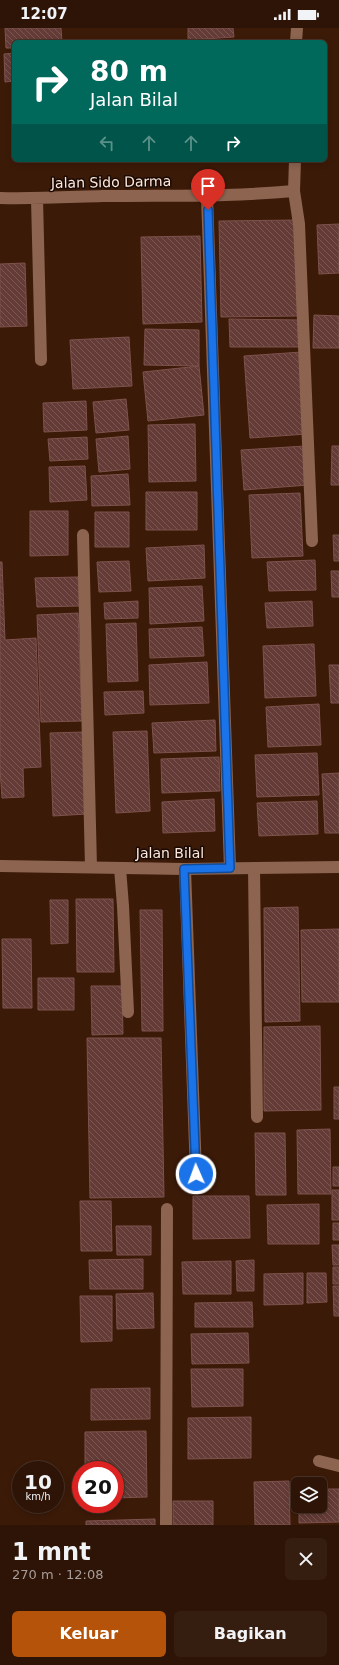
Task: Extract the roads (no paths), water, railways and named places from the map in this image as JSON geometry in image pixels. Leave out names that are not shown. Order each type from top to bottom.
[{"type":"street","points":[[296,40],[297,28]]},
{"type":"street","points":[[295,162],[294,191],[299,232],[312,541]]},
{"type":"street","name":"Jalan Sido Darma","points":[[0,198],[37,199],[103,196],[208,196],[294,191]]},
{"type":"street","points":[[208,196],[230,868]]},
{"type":"street","points":[[37,199],[41,360]]},
{"type":"street","points":[[83,535],[91,867]]},
{"type":"street","name":"Jalan Bilal","points":[[0,866],[184,869],[339,866]]},
{"type":"street","points":[[120,868],[128,1012]]},
{"type":"street","points":[[254,868],[257,1117]]},
{"type":"street","points":[[184,869],[196,1174]]},
{"type":"street","points":[[166,1525],[167,1210]]},
{"type":"street","points":[[319,1461],[339,1466]]}]
